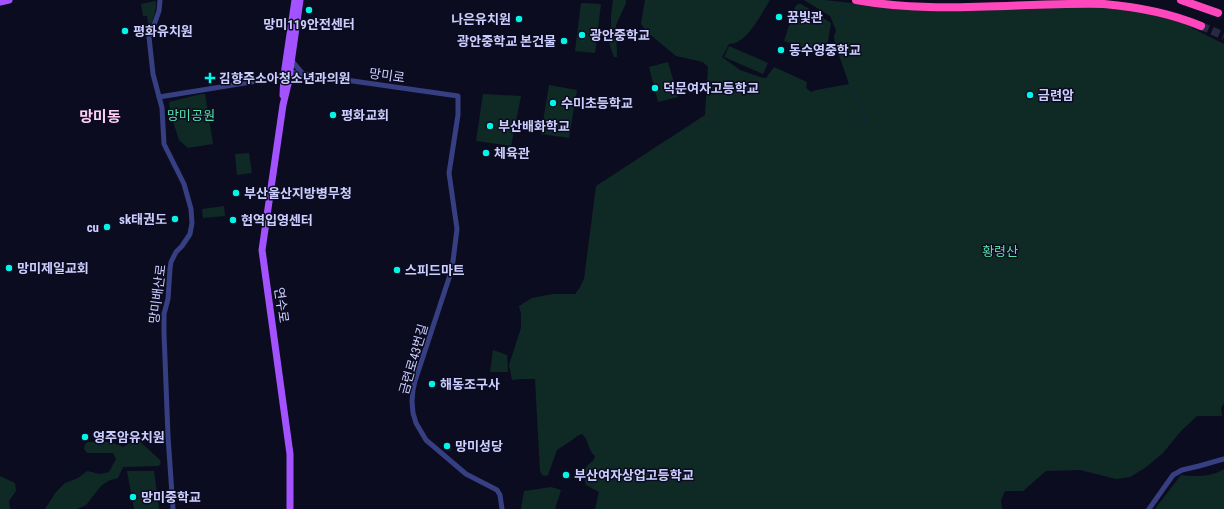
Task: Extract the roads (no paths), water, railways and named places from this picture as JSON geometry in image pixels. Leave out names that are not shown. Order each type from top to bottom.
[{"type":"highway","points":[[856,0],[893,6],[932,8],[1093,4],[1115,5],[1154,11],[1179,17],[1202,26]]},
{"type":"highway","points":[[1181,0],[1218,13]]},
{"type":"main road","points":[[0,2],[9,0]]},
{"type":"main road","name":"연수로","points":[[290,509],[290,454],[262,250],[283,105],[295,0]]},
{"type":"main road","name":"연수로","points":[[283,105],[288,84],[287,73],[291,60],[300,0]]},
{"type":"street","name":"망미배산로","points":[[160,0],[157,18],[149,37],[152,74],[162,108],[164,144],[184,184],[192,216],[190,234],[176,252],[171,262],[168,298],[164,314],[168,436],[173,509]]},
{"type":"street","points":[[288,84],[303,74],[291,60]]},
{"type":"street","points":[[159,97],[276,78],[287,73]]},
{"type":"street","name":"망미로","points":[[287,73],[458,96]]},
{"type":"street","name":"금련로43번길","points":[[458,96],[458,114],[449,173],[457,229],[452,269],[413,390],[413,413],[416,423],[426,440],[466,474],[497,490],[500,495],[502,509]]},
{"type":"street","points":[[1149,509],[1173,476],[1182,470],[1224,459]]},
{"type":"waterway","points":[[836,30],[842,21],[845,3]]},
{"type":"waterway","points":[[849,84],[860,104],[866,125]]},
{"type":"tunnel","points":[[1201,26],[1224,36]]},
{"type":"place","name":"망미119안전센터","points":[[309,10]]},
{"type":"place","name":"꿈빛관","points":[[779,17]]},
{"type":"place","name":"나은유치원","points":[[519,19]]},
{"type":"place","name":"평화유치원","points":[[125,31]]},
{"type":"place","name":"광안중학교","points":[[582,35]]},
{"type":"place","name":"광안중학교 본건물","points":[[564,41]]},
{"type":"place","name":"동수영중학교","points":[[781,50]]},
{"type":"place","name":"김향주소아청소년과의원","points":[[210,78]]},
{"type":"place","name":"덕문여자고등학교","points":[[655,88]]},
{"type":"place","name":"금련암","points":[[1030,95]]},
{"type":"place","name":"수미초등학교","points":[[553,103]]},
{"type":"place","name":"평화교회","points":[[333,115]]},
{"type":"place","name":"부산배화학교","points":[[490,126]]},
{"type":"place","name":"체육관","points":[[486,153]]},
{"type":"place","name":"부산울산지방병무청","points":[[236,193]]},
{"type":"place","name":"sk태권도","points":[[175,219]]},
{"type":"place","name":"현역입영센터","points":[[233,220]]},
{"type":"place","name":"cu","points":[[107,227]]},
{"type":"place","name":"망미제일교회","points":[[9,268]]},
{"type":"place","name":"스피드마트","points":[[397,270]]},
{"type":"place","name":"해동조구사","points":[[432,384]]},
{"type":"place","name":"영주암유치원","points":[[85,437]]},
{"type":"place","name":"망미성당","points":[[447,446]]},
{"type":"place","name":"부산여자상업고등학교","points":[[566,475]]},
{"type":"place","name":"망미중학교","points":[[133,497]]},
{"type":"district","name":"망미동","points":[[100,117]]},
{"type":"park label","name":"망미공원","points":[[191,115]]},
{"type":"park label","name":"황령산","points":[[1000,251]]}]
